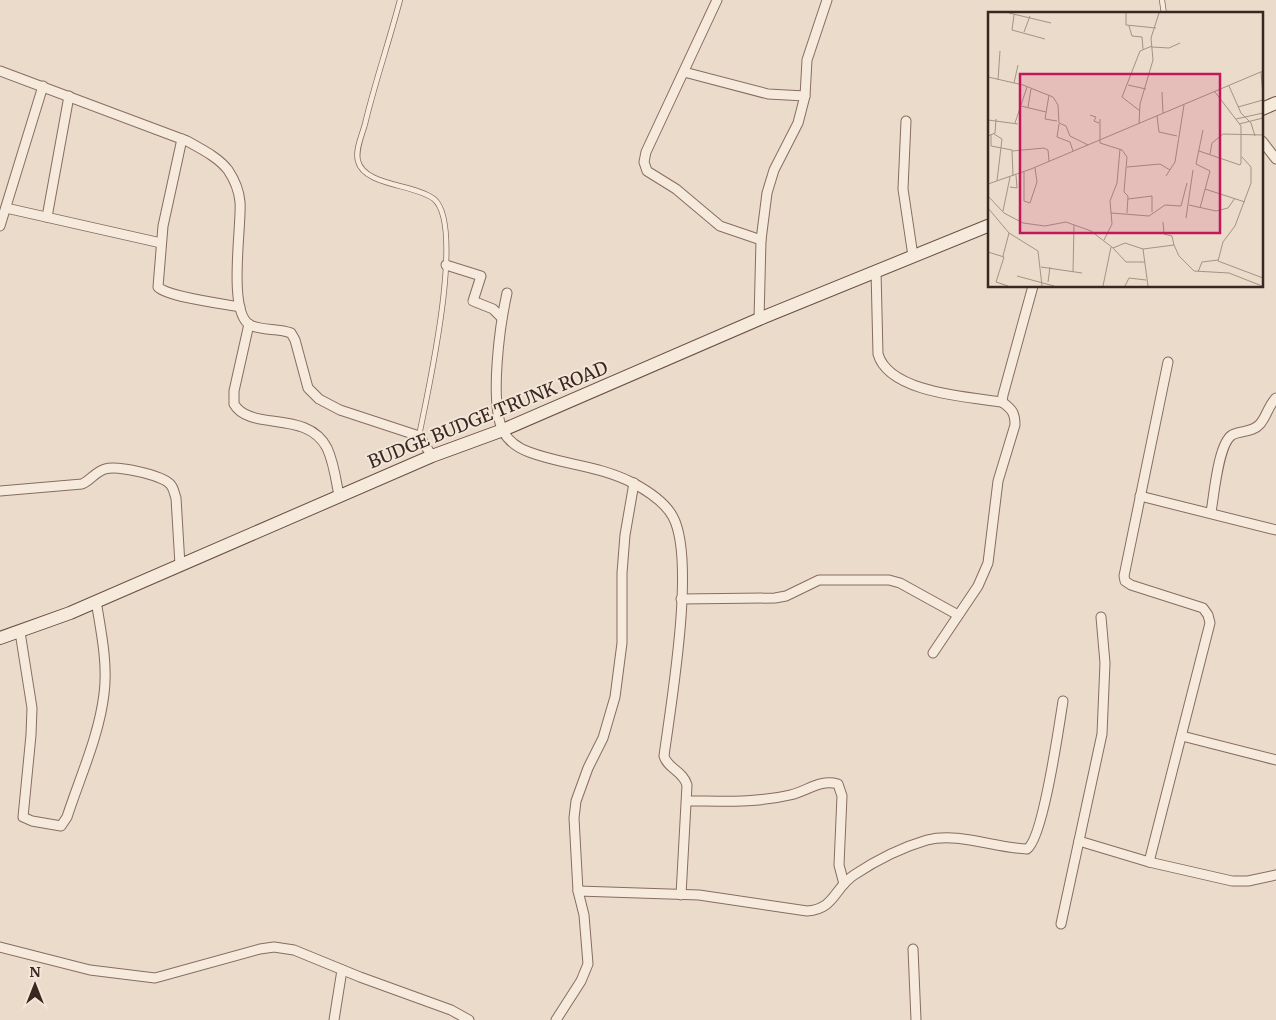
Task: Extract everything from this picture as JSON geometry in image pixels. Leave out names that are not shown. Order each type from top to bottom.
[{"type":"main road","points":[[1264,108],[1276,103]]},
{"type":"main road","name":"BUDGE BUDGE TRUNK ROAD","points":[[0,638],[20,632],[96,601],[432,456],[503,430],[759,320],[988,226]]},
{"type":"street","points":[[717,0],[646,152],[644,162],[647,171],[676,188],[720,226],[761,240]]},
{"type":"street","points":[[759,320],[761,240],[767,193],[774,170],[798,122],[804,96],[808,60],[827,0]]},
{"type":"street","points":[[0,71],[182,140],[208,152],[227,168],[236,184],[240,200],[237,277],[240,307],[244,318],[249,324],[291,333],[295,340],[308,388],[319,399],[340,410],[418,436],[432,456]]},
{"type":"street","points":[[684,72],[768,94],[804,96]]},
{"type":"street","points":[[0,226],[43,86]]},
{"type":"street","points":[[46,217],[69,96]]},
{"type":"street","points":[[906,121],[903,189],[913,256]]},
{"type":"street","points":[[182,140],[165,213],[158,287],[162,292],[240,307]]},
{"type":"street","points":[[1264,144],[1276,159]]},
{"type":"street","points":[[6,208],[161,243]]},
{"type":"street","points":[[446,265],[481,276],[473,301],[493,309],[502,318]]},
{"type":"street","points":[[876,272],[878,354],[880,362],[887,370],[928,390],[1002,402],[1012,409],[1016,416],[1016,425],[998,481],[991,551],[978,586],[933,653]]},
{"type":"street","points":[[1002,402],[1032,288]]},
{"type":"street","points":[[507,293],[502,318],[497,389],[503,430],[511,443],[529,452],[590,466],[649,491],[672,515],[681,535],[681,599],[664,756],[666,763],[685,779],[687,801],[681,895]]},
{"type":"street","points":[[249,324],[234,391],[234,404],[244,415],[297,425],[310,429],[319,436],[332,460],[339,496]]},
{"type":"street","points":[[1149,862],[1210,623],[1208,615],[1203,608],[1131,585],[1124,576],[1168,362]]},
{"type":"street","points":[[1211,512],[1226,441],[1231,436],[1253,430],[1261,424],[1270,404],[1276,398]]},
{"type":"street","points":[[0,491],[82,484],[89,481],[96,473],[108,468],[162,479],[173,489],[176,498],[180,565]]},
{"type":"street","points":[[556,1020],[581,981],[588,964],[584,915],[578,891],[574,818],[576,801],[603,738],[615,697],[622,643],[622,573],[625,535],[634,484]]},
{"type":"street","points":[[1140,496],[1211,512],[1276,530]]},
{"type":"street","points":[[681,599],[775,598],[786,596],[819,580],[889,580],[900,583],[958,615]]},
{"type":"street","points":[[20,632],[32,708],[23,817],[32,821],[61,826],[67,816],[98,724],[104,694],[104,662],[96,601]]},
{"type":"street","points":[[1061,924],[1102,734],[1105,663],[1101,617]]},
{"type":"street","points":[[578,891],[721,897],[807,911],[819,910],[827,906],[844,884],[855,874],[894,854],[938,838],[1026,849],[1032,846],[1039,824],[1063,701]]},
{"type":"street","points":[[1182,736],[1276,760]]},
{"type":"street","points":[[687,801],[754,800],[792,795],[819,784],[838,784],[842,796],[839,865],[844,884]]},
{"type":"street","points":[[1079,841],[1149,862],[1232,881],[1248,881],[1276,875]]},
{"type":"street","points":[[0,948],[90,970],[155,978],[226,956],[274,947],[294,950],[342,970],[425,1000],[469,1020]]},
{"type":"street","points":[[913,949],[916,1020]]},
{"type":"street","points":[[334,1020],[342,970]]},
{"type":"lane","points":[[400,0],[371,97],[358,147],[358,161],[362,169],[372,178],[422,193],[434,199],[444,216],[446,265],[440,322],[418,436]]}]
